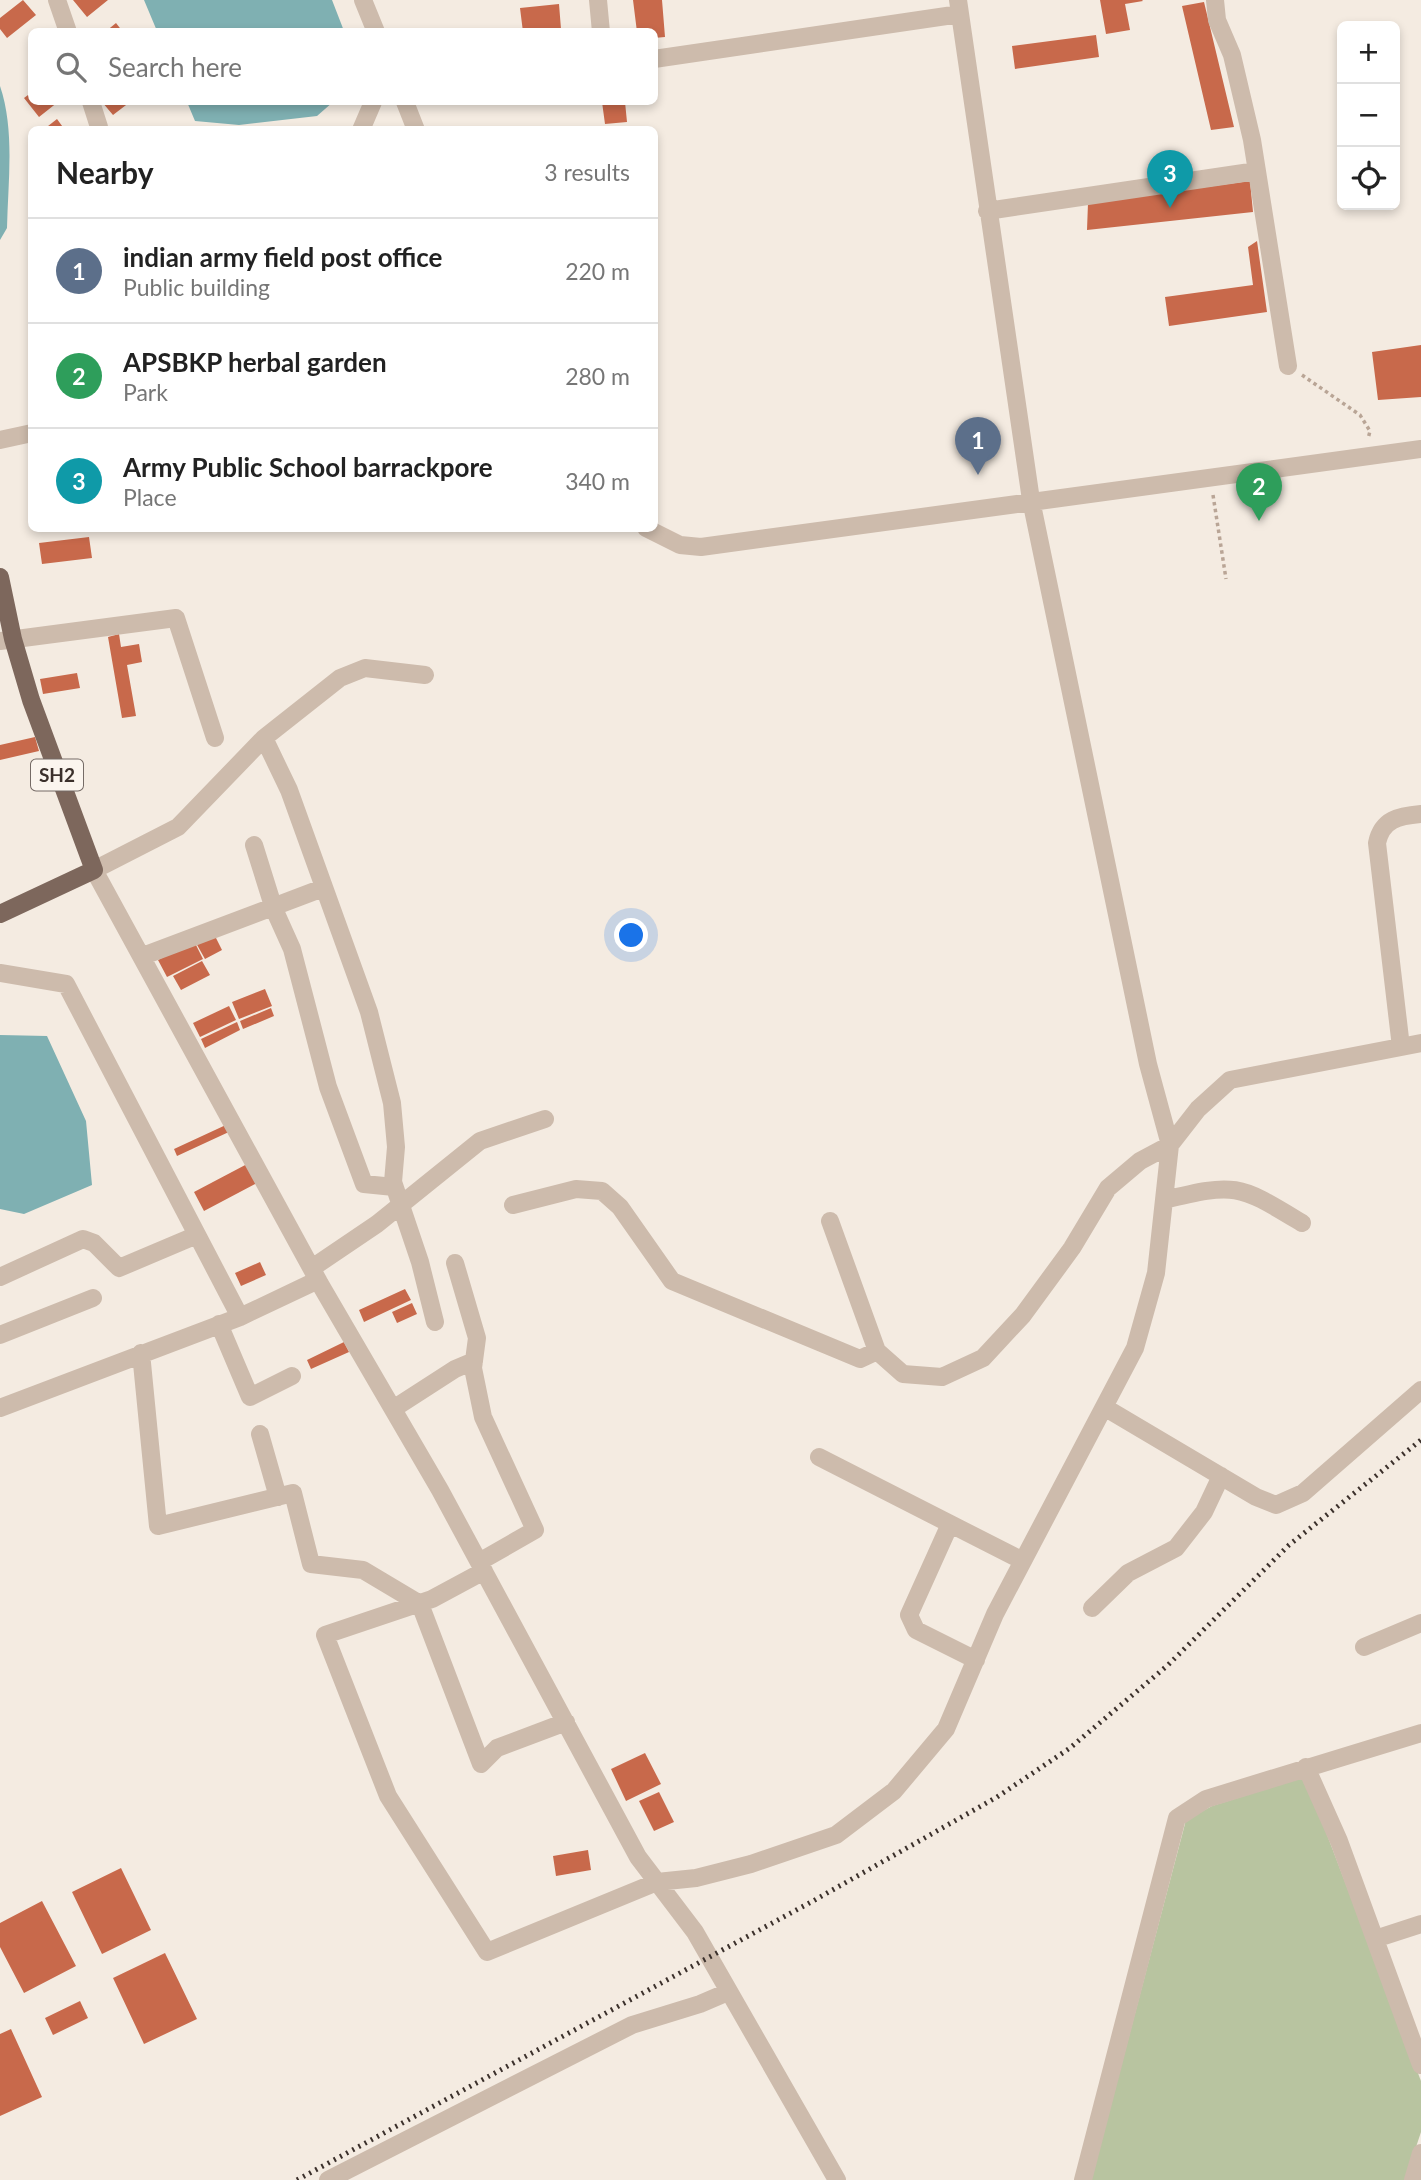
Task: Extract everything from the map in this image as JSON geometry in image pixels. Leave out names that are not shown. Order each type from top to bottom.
[{"type":"main road","name":"SH2","points":[[0,577],[6,640],[94,870]]},
{"type":"main road","points":[[0,914],[94,870]]},
{"type":"street","points":[[57,0],[67,28]]},
{"type":"street","points":[[363,0],[374,28]]},
{"type":"street","points":[[598,0],[601,28]]},
{"type":"street","points":[[1214,0],[1217,20],[1232,55],[1257,170],[1288,366]]},
{"type":"street","points":[[456,1263],[477,1338],[474,1361],[483,1417],[535,1530],[420,1604],[325,1635],[388,1796],[486,1952],[657,1882],[696,1878],[751,1864],[836,1835],[894,1791],[946,1729],[1023,1561],[1135,1349],[1156,1273],[1170,1145],[1148,1064],[1031,500],[959,7],[658,57]]},
{"type":"street","points":[[92,105],[99,126]]},
{"type":"street","points":[[363,126],[372,105]]},
{"type":"street","points":[[406,105],[414,126]]},
{"type":"street","points":[[987,211],[1257,170]]},
{"type":"street","points":[[0,440],[28,434]]},
{"type":"street","points":[[654,532],[680,545],[701,547],[1421,449]]},
{"type":"street","points":[[6,640],[176,618],[215,738]]},
{"type":"street","points":[[425,675],[365,668],[340,678],[264,738],[178,827],[94,870],[315,1274],[481,1566],[638,1857],[695,1932],[837,2178],[855,2180]]},
{"type":"street","points":[[264,738],[289,790],[369,1012],[393,1102],[396,1196],[420,1262],[435,1322]]},
{"type":"street","points":[[1401,1047],[1377,843],[1379,830],[1390,819],[1421,814]]},
{"type":"street","points":[[254,845],[274,909],[292,949],[328,1087],[364,1184],[396,1196]]},
{"type":"street","points":[[143,956],[274,909],[323,888]]},
{"type":"street","points":[[0,973],[66,984],[240,1317]]},
{"type":"street","points":[[830,1221],[877,1350],[903,1374],[942,1377],[982,1357],[1023,1315],[1072,1248],[1108,1188],[1140,1161],[1170,1145],[1198,1109],[1230,1080],[1421,1043]]},
{"type":"street","points":[[0,1408],[240,1317],[315,1274],[377,1224],[396,1196],[480,1141],[545,1119]]},
{"type":"street","points":[[1164,1200],[1214,1188],[1247,1190],[1302,1223]]},
{"type":"street","points":[[513,1205],[576,1189],[602,1191],[620,1207],[672,1281],[860,1359],[877,1350]]},
{"type":"street","points":[[0,1277],[79,1239],[94,1243],[119,1268],[197,1235]]},
{"type":"street","points":[[0,1335],[93,1298]]},
{"type":"street","points":[[219,1324],[250,1397],[292,1376]]},
{"type":"street","points":[[141,1353],[158,1526],[293,1493],[311,1564],[363,1570],[420,1604],[481,1764],[497,1748],[566,1722]]},
{"type":"street","points":[[393,1409],[455,1369],[474,1361]]},
{"type":"street","points":[[1104,1407],[1256,1497],[1276,1505],[1303,1493],[1421,1390]]},
{"type":"street","points":[[260,1434],[278,1497]]},
{"type":"street","points":[[819,1457],[1023,1561]]},
{"type":"street","points":[[1092,1608],[1128,1573],[1176,1548],[1204,1512],[1221,1476]]},
{"type":"street","points":[[950,1524],[909,1615],[916,1630],[976,1660]]},
{"type":"street","points":[[1364,1647],[1421,1623]]},
{"type":"street","points":[[1083,2180],[1177,1818],[1206,1799],[1421,1733]]},
{"type":"street","points":[[1306,1767],[1339,1841],[1421,2065]]},
{"type":"street","points":[[1375,1939],[1421,1924]]},
{"type":"street","points":[[328,2180],[632,2025],[700,2004],[728,1992]]},
{"type":"street","points":[[1413,2180],[1421,2153]]},
{"type":"path","points":[[1288,366],[1360,415],[1370,430],[1363,457]]},
{"type":"path","points":[[1210,477],[1226,579]]},
{"type":"green space","points":[[1305,1777],[1421,2081],[1421,2132],[1405,2180],[1091,2180],[1186,1820],[1212,1806]]},
{"type":"water","points":[[144,0],[332,0],[343,28],[156,28]]},
{"type":"water","points":[[0,86],[8,120],[10,156],[7,228],[0,240]]},
{"type":"water","points":[[188,105],[330,105],[317,116],[239,125],[195,121]]},
{"type":"water","points":[[0,1035],[47,1036],[86,1121],[92,1185],[24,1214],[0,1209]]},
{"type":"building","points":[[23,0],[36,15],[7,38],[0,29],[0,18]]},
{"type":"building","points":[[73,0],[108,0],[87,17]]},
{"type":"building","points":[[633,0],[662,0],[665,37],[658,38],[658,28],[636,28]]},
{"type":"building","points":[[1100,0],[1143,1],[1125,4],[1130,30],[1106,34]]},
{"type":"building","points":[[1204,2],[1234,127],[1211,130],[1182,6]]},
{"type":"building","points":[[559,4],[561,28],[522,28],[520,8]]},
{"type":"building","points":[[1096,35],[1099,57],[1015,69],[1012,46]]},
{"type":"building","points":[[30,105],[54,105],[39,117]]},
{"type":"building","points":[[105,105],[126,105],[113,115]]},
{"type":"building","points":[[602,105],[625,105],[627,122],[605,124]]},
{"type":"building","points":[[57,119],[62,126],[48,126]]},
{"type":"building","points":[[1250,181],[1253,212],[1087,230],[1088,203]]},
{"type":"building","points":[[1257,241],[1267,312],[1169,326],[1165,297],[1253,285],[1248,247]]},
{"type":"building","points":[[1421,345],[1421,397],[1378,400],[1372,352]]},
{"type":"building","points":[[89,537],[92,558],[42,564],[39,543]]},
{"type":"building","points":[[119,634],[121,647],[139,644],[142,662],[127,665],[136,716],[122,718],[108,637]]},
{"type":"building","points":[[77,673],[80,688],[43,694],[40,679]]},
{"type":"building","points":[[35,737],[39,751],[0,760],[0,745]]},
{"type":"building","points":[[214,934],[222,950],[205,959],[196,943]]},
{"type":"building","points":[[194,941],[203,959],[167,977],[158,960]]},
{"type":"building","points":[[202,961],[210,975],[181,990],[173,976]]},
{"type":"building","points":[[265,989],[272,1006],[239,1019],[232,1002]]},
{"type":"building","points":[[229,1006],[236,1020],[200,1037],[193,1023]]},
{"type":"building","points":[[271,1008],[274,1016],[243,1029],[240,1021]]},
{"type":"building","points":[[237,1022],[240,1030],[205,1048],[201,1039]]},
{"type":"building","points":[[228,1124],[231,1131],[177,1156],[174,1149]]},
{"type":"building","points":[[249,1163],[259,1182],[204,1211],[194,1192]]},
{"type":"building","points":[[260,1262],[266,1275],[241,1286],[235,1273]]},
{"type":"building","points":[[405,1289],[411,1300],[364,1322],[359,1310]]},
{"type":"building","points":[[412,1303],[417,1314],[397,1323],[392,1312]]},
{"type":"building","points":[[344,1342],[349,1352],[311,1369],[307,1360]]},
{"type":"building","points":[[645,1753],[661,1784],[626,1801],[611,1769]]},
{"type":"building","points":[[659,1792],[674,1822],[654,1831],[639,1801]]},
{"type":"building","points":[[588,1850],[591,1870],[556,1876],[553,1856]]},
{"type":"building","points":[[121,1868],[151,1930],[102,1954],[72,1892]]},
{"type":"building","points":[[42,1901],[76,1966],[24,1993],[0,1947],[0,1923]]},
{"type":"building","points":[[165,1953],[197,2019],[144,2044],[113,1978]]},
{"type":"building","points":[[80,2001],[88,2018],[53,2035],[45,2018]]},
{"type":"building","points":[[11,2029],[42,2097],[0,2116],[0,2034]]},
{"type":"railway","points":[[297,2180],[813,1901],[997,1797],[1070,1748],[1168,1665],[1289,1545],[1421,1440]]},
{"type":"place","name":"Army Public School barrackpore","points":[[1170,208]]},
{"type":"place","name":"indian army field post office","points":[[978,475]]},
{"type":"place","name":"APSBKP herbal garden","points":[[1259,521]]}]
